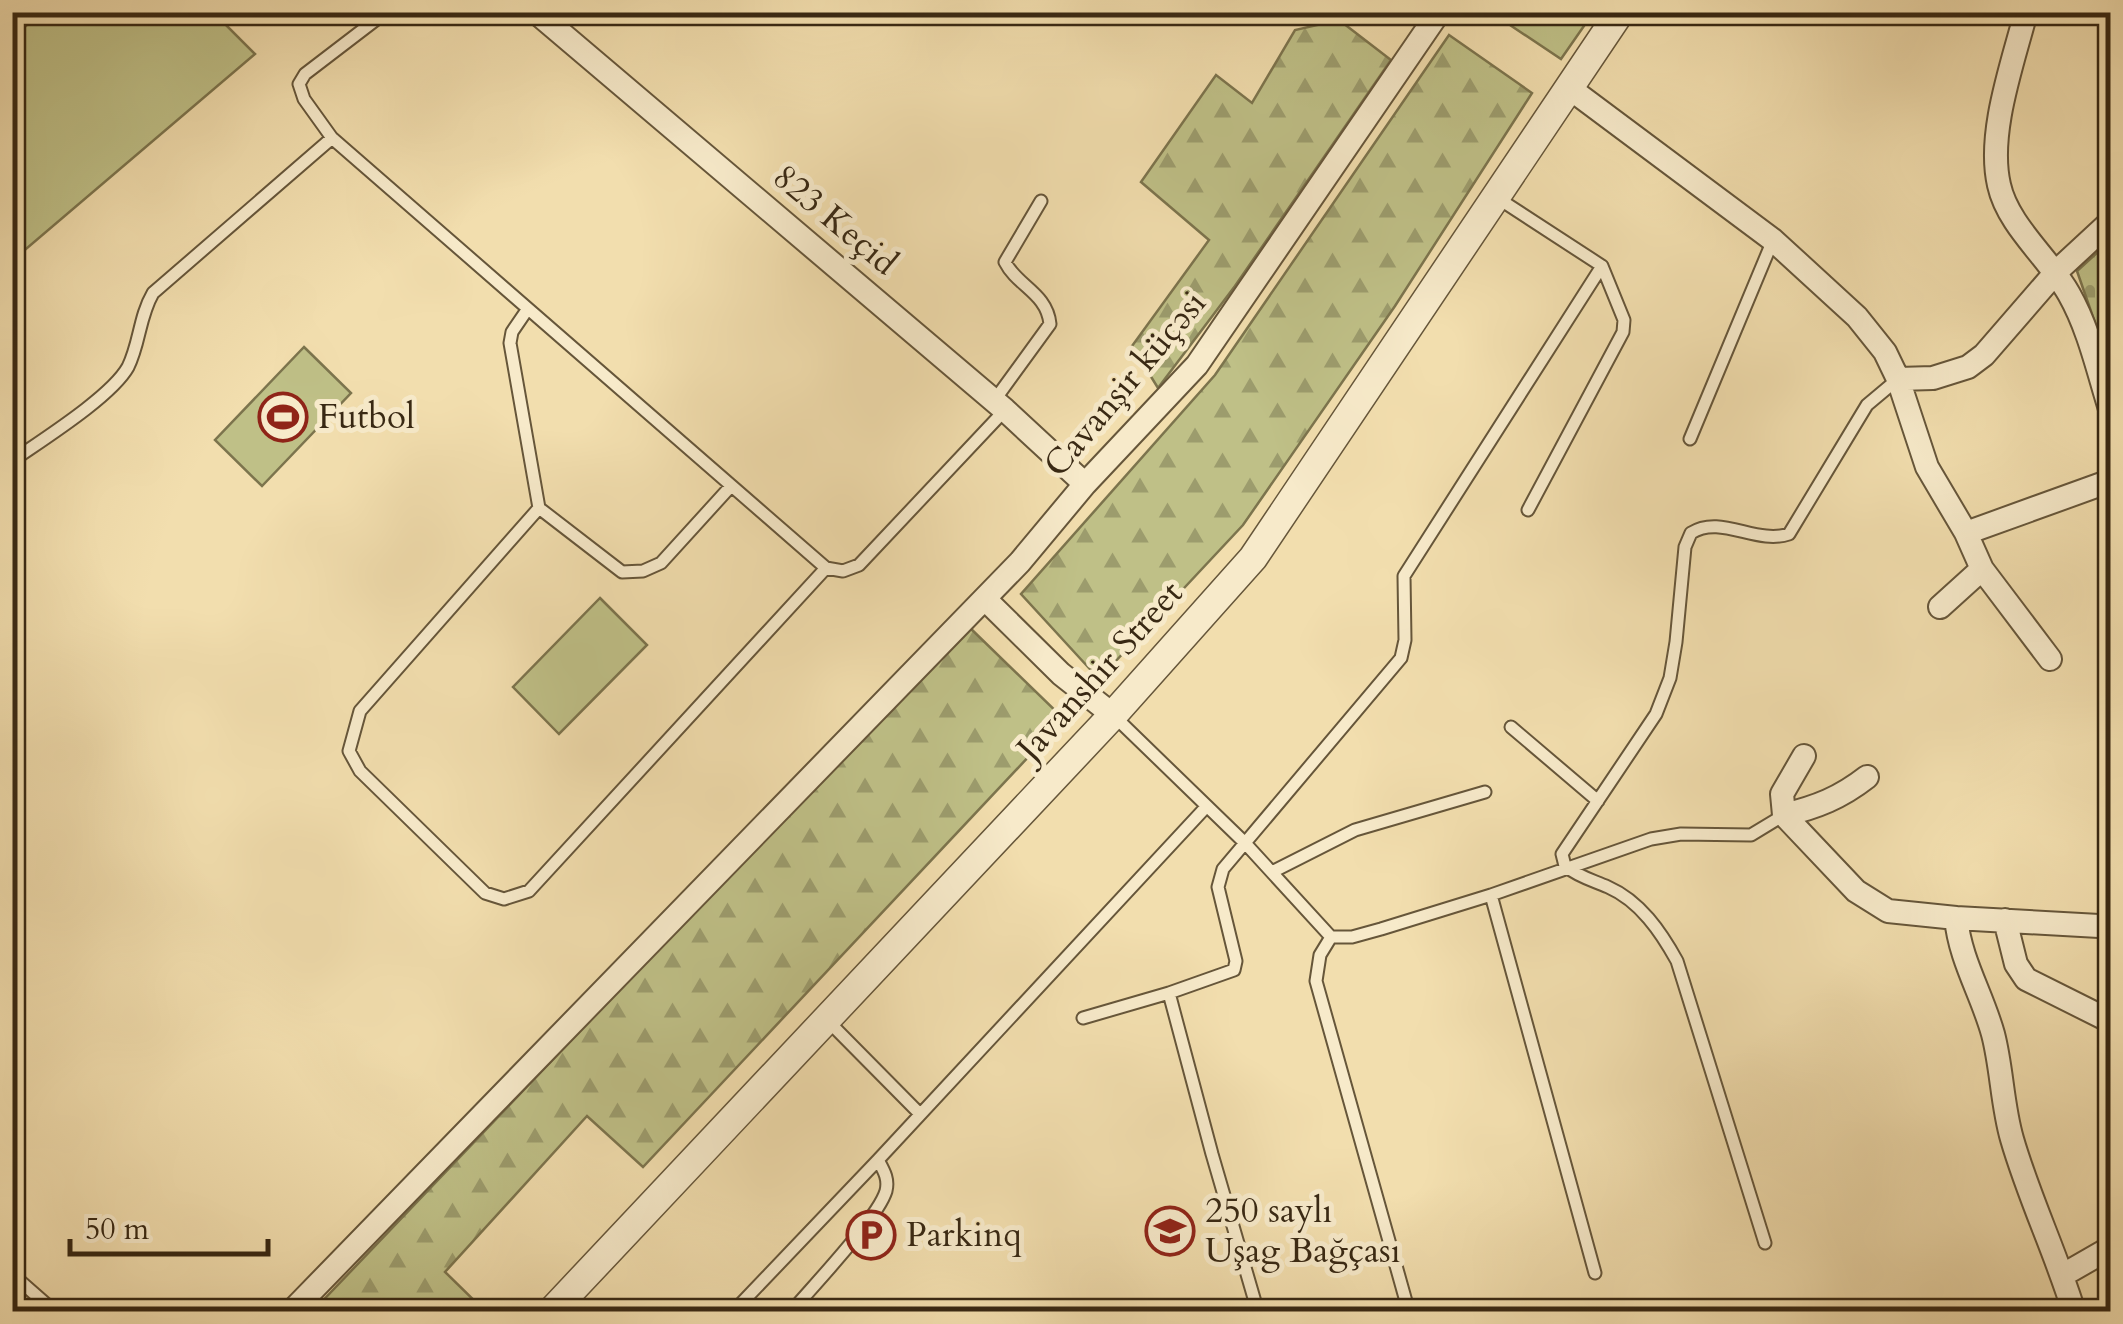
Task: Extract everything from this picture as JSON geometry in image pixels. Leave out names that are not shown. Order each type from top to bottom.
[{"type":"street","name":"823 Keçid","points":[[536,12],[999,406],[1085,484]]},
{"type":"street","name":"Cavanşir küçəsi","points":[[985,599],[1053,526],[1085,484],[1197,365],[1439,12]]},
{"type":"street","name":"Javanshir Street","points":[[551,1312],[1113,714],[1253,558],[1620,12]]},
{"type":"street","points":[[2026,12],[2003,98],[1999,186],[2011,214],[2056,272],[2085,332],[2110,410]]},
{"type":"street","points":[[1568,88],[1773,240],[1857,317],[1885,352],[1927,466],[1966,533],[1982,570],[2050,659]]},
{"type":"street","points":[[1898,379],[1934,378],[1968,367],[1984,355],[2056,272],[2110,222]]},
{"type":"street","points":[[1966,533],[2110,481]]},
{"type":"street","points":[[1940,607],[1982,570]]},
{"type":"street","points":[[291,1312],[985,599],[1061,674],[1113,714]]},
{"type":"street","points":[[1804,756],[1782,794],[1784,814],[1856,890],[1888,911],[2099,926]]},
{"type":"street","points":[[1784,814],[1824,805],[1867,777]]},
{"type":"street","points":[[1956,918],[1962,954],[1992,1031],[2014,1148],[2074,1312]]},
{"type":"street","points":[[2005,920],[2016,964],[2026,979],[2110,1021]]},
{"type":"street","points":[[2063,1275],[2110,1248]]},
{"type":"lane","points":[[386,12],[305,74],[299,84],[304,99],[332,138],[826,568],[843,571],[859,565],[999,406],[1050,324],[1045,303],[1005,262],[1041,201]]},
{"type":"lane","points":[[12,462],[125,372],[136,348],[142,312],[153,293],[332,138]]},
{"type":"lane","points":[[1496,197],[1602,266],[1624,320],[1623,332],[1528,510]]},
{"type":"lane","points":[[1690,439],[1773,240]]},
{"type":"lane","points":[[1083,1018],[1234,970],[1236,961],[1218,887],[1223,869],[1402,658],[1404,576],[1602,266]]},
{"type":"lane","points":[[527,310],[512,332],[510,343],[539,508],[622,572],[643,570],[661,562],[731,486]]},
{"type":"lane","points":[[1766,1243],[1677,961],[1662,933],[1642,911],[1611,888],[1580,878],[1565,866],[1562,854],[1656,714],[1670,678],[1685,547],[1691,533],[1710,524],[1760,536],[1776,538],[1789,534],[1867,405],[1898,379]]},
{"type":"lane","points":[[539,508],[360,711],[350,751],[360,770],[484,893],[504,900],[529,890],[826,568]]},
{"type":"lane","points":[[1113,714],[1245,842],[1331,937],[1352,937],[1491,895],[1651,838],[1681,834],[1751,835],[1784,814]]},
{"type":"lane","points":[[1512,727],[1598,801]]},
{"type":"lane","points":[[1272,872],[1355,830],[1485,792]]},
{"type":"lane","points":[[734,1312],[1206,807]]},
{"type":"lane","points":[[1491,895],[1595,1273]]},
{"type":"lane","points":[[1331,937],[1320,955],[1316,980],[1410,1312]]},
{"type":"lane","points":[[1169,993],[1258,1312]]},
{"type":"lane","points":[[826,1019],[920,1114]]},
{"type":"lane","points":[[791,1312],[874,1213],[886,1192],[886,1176],[878,1160]]},
{"type":"lane","points":[[12,1274],[54,1311]]},
{"type":"green space","points":[[42,12],[214,13],[255,54],[13,260],[13,37]]},
{"type":"green space","points":[[1492,13],[1593,13],[1561,59]]},
{"type":"green space","points":[[1339,20],[1391,60],[1235,286],[1158,388],[1132,346],[1209,240],[1141,182],[1216,75],[1252,103],[1295,30]]},
{"type":"green space","points":[[1449,35],[1532,93],[1395,306],[1243,525],[1099,679],[1021,594],[1215,375]]},
{"type":"green space","points":[[2110,241],[2110,366],[2077,271]]},
{"type":"green space","name":"Futbol","points":[[304,347],[351,393],[262,486],[215,440]]},
{"type":"green space","points":[[600,598],[647,645],[559,734],[513,687]]},
{"type":"green space","points":[[967,625],[1064,719],[643,1167],[587,1116],[445,1272],[485,1311],[312,1312]]},
{"type":"place","name":"Futbol","points":[[283,417]]},
{"type":"place","name":"250 saylı Uşag Bağçası","points":[[1170,1231]]},
{"type":"place","name":"Parkinq","points":[[871,1235]]}]
